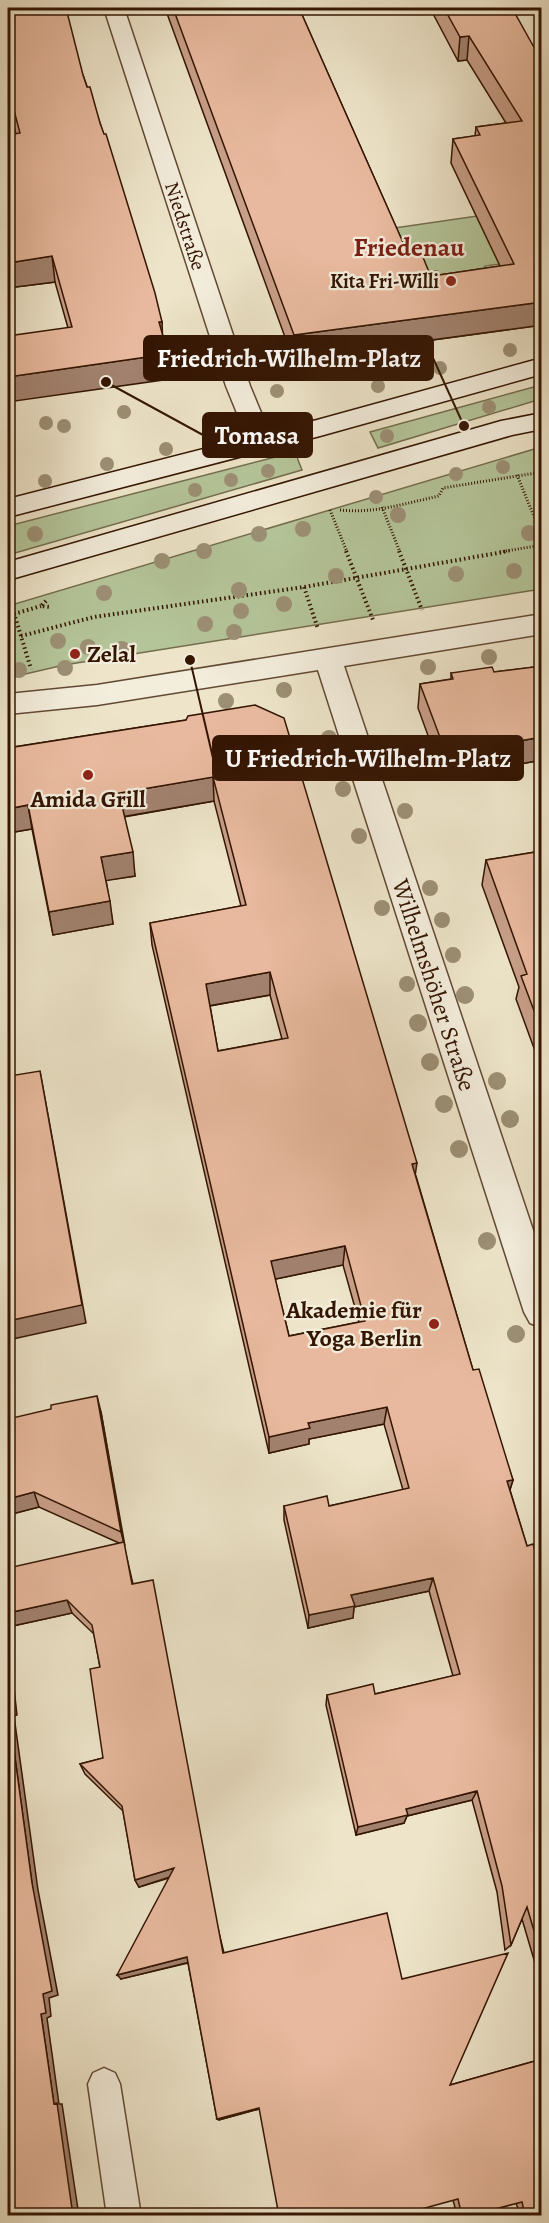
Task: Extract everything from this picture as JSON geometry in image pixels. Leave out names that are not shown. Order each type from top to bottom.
[{"type":"street","name":"Niedstraße","points":[[114,8],[238,386],[261,444]]},
{"type":"street","points":[[8,508],[261,444],[542,366]]},
{"type":"street","points":[[8,571],[321,484],[510,427],[542,422]]},
{"type":"street","points":[[9,703],[41,701],[542,624]]},
{"type":"street","name":"Wilhelmshöher Straße","points":[[328,658],[542,1312]]},
{"type":"lane","points":[[104,2084],[124,2216]]},
{"type":"path","points":[[373,621],[329,507],[350,512],[382,507],[439,496],[443,488],[542,472]]},
{"type":"path","points":[[517,475],[542,536]]},
{"type":"path","points":[[382,507],[423,613]]},
{"type":"path","points":[[21,636],[94,617],[304,587],[542,545]]},
{"type":"path","points":[[304,587],[318,630]]},
{"type":"path","points":[[10,600],[41,701]]},
{"type":"path","points":[[41,606],[46,601]]},
{"type":"path","points":[[14,614],[41,606],[50,607]]},
{"type":"green space","points":[[477,216],[500,264],[485,266],[487,272],[443,285],[374,231]]},
{"type":"green space","points":[[541,385],[541,399],[378,448],[370,432]]},
{"type":"green space","points":[[541,447],[541,589],[64,665],[21,675],[8,675],[8,606]]},
{"type":"green space","points":[[295,452],[302,470],[8,555],[8,526]]},
{"type":"building","points":[[8,8],[66,8],[83,75],[87,87],[90,87],[100,123],[106,134],[155,293],[162,322],[159,322],[168,354],[8,377],[8,336],[72,327],[52,256],[8,263],[8,135],[20,133],[8,88]]},
{"type":"building","points":[[173,8],[299,8],[405,247],[418,245],[429,272],[437,271],[439,275],[514,264],[453,139],[480,135],[476,127],[522,121],[469,36],[460,37],[444,8],[512,8],[541,60],[535,60],[542,69],[542,302],[294,335]]},
{"type":"building","points":[[542,666],[542,737],[462,751],[455,737],[441,740],[420,684],[453,679],[451,673],[492,667],[494,672]]},
{"type":"building","points":[[255,705],[284,718],[417,1163],[412,1164],[473,1370],[479,1369],[513,1480],[507,1481],[527,1546],[533,1544],[542,1574],[542,1958],[527,1907],[511,1945],[502,1886],[477,1791],[406,1809],[408,1815],[358,1827],[327,1695],[373,1684],[375,1694],[460,1674],[433,1578],[351,1595],[355,1606],[309,1615],[284,1506],[327,1496],[329,1506],[409,1488],[387,1407],[308,1423],[310,1428],[269,1437],[150,923],[246,905],[213,777],[119,793],[133,852],[101,857],[110,901],[49,912],[28,805],[8,809],[8,748],[186,720],[188,716]],"holes":[[[270,972],[288,1038],[218,1051],[206,984]],[[345,1246],[365,1321],[289,1336],[271,1261]]]},
{"type":"building","points":[[542,851],[542,1032],[521,976],[527,974],[486,860]]},
{"type":"building","points":[[8,1060],[10,1076],[40,1071],[82,1305],[8,1321]]},
{"type":"building","points":[[97,1396],[121,1532],[34,1492],[8,1499],[8,1419],[51,1409],[51,1405]]},
{"type":"building","points":[[124,1542],[132,1584],[153,1580],[223,1953],[387,1913],[402,1979],[508,1953],[450,2085],[542,2059],[542,2207],[524,2211],[522,2202],[462,2216],[458,2199],[396,2216],[279,2216],[259,2108],[217,2119],[187,1957],[117,1975],[174,1868],[135,1880],[122,1806],[80,1764],[103,1758],[90,1669],[100,1667],[92,1625],[67,1600],[8,1613],[8,1568]]},
{"type":"building","points":[[8,1676],[11,1704],[8,1705]]},
{"type":"building","points":[[8,1706],[32,1883],[52,1991],[43,1994],[46,2013],[41,2014],[54,2104],[57,2103],[73,2216],[8,2216]]},
{"type":"place","name":"Kita Fri-Willi","points":[[451,281]]},
{"type":"place","name":"Tomasa","points":[[106,382]]},
{"type":"place","name":"Friedrich-Wilhelm-Platz","points":[[464,426]]},
{"type":"place","name":"Zelal","points":[[75,654]]},
{"type":"place","name":"U Friedrich-Wilhelm-Platz","points":[[190,660]]},
{"type":"place","name":"Amida Grill","points":[[88,775]]},
{"type":"place","name":"Akademie für Yoga Berlin","points":[[434,1324]]},
{"type":"district","name":"Friedenau","points":[[409,247]]}]
